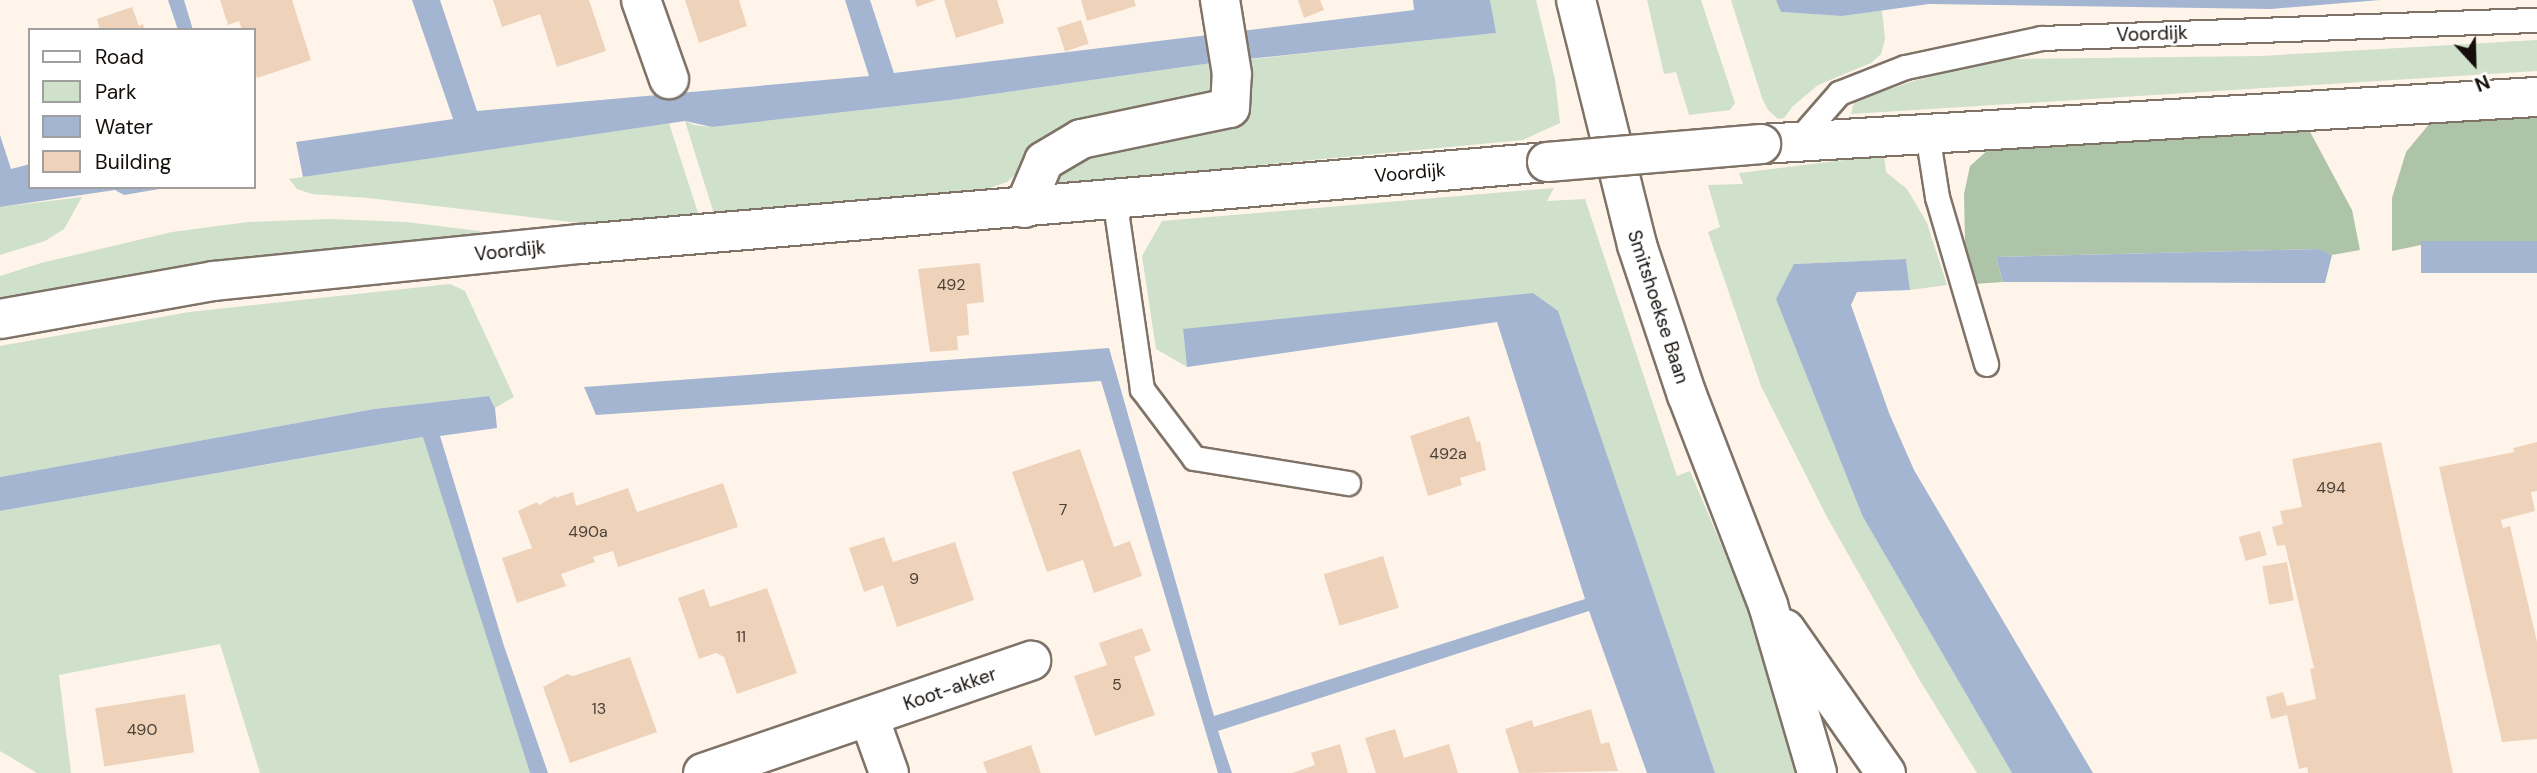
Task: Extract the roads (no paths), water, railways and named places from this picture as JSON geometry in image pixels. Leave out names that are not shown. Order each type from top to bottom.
[{"type":"street","points":[[641,0],[669,79]]},
{"type":"street","name":"Smitshoekse Baan","points":[[1576,0],[1637,245],[1687,395],[1768,605],[1817,773]]},
{"type":"street","points":[[1024,208],[1044,161],[1081,139],[1230,108],[1232,74],[1221,3]]},
{"type":"street","name":"Voordijk","points":[[0,320],[214,281],[594,243],[1024,208],[1114,197],[1779,143],[2537,97]]},
{"type":"street","name":"Smitshoekse Baan","points":[[1768,605],[1886,773]]},
{"type":"street","name":"Koot-akker","points":[[703,773],[1031,661]]},
{"type":"street","points":[[869,717],[889,773]]},
{"type":"lane","name":"Voordijk","points":[[1779,143],[1839,93],[1905,67],[2041,38],[2537,20]]},
{"type":"lane","points":[[1927,133],[1937,197],[1986,364]]},
{"type":"lane","points":[[1114,197],[1142,389],[1194,458],[1348,482]]},
{"type":"water","points":[[168,0],[184,0],[192,28],[177,28]]},
{"type":"water","points":[[412,0],[440,0],[477,111],[869,76],[845,0],[870,0],[894,73],[1414,10],[1413,0],[1490,0],[1496,33],[1219,62],[951,100],[712,127],[685,121],[303,177],[296,142],[453,119]]},
{"type":"water","points":[[1776,0],[2380,0],[2271,9],[1929,4],[1842,16],[1781,12]]},
{"type":"water","points":[[0,135],[11,169],[28,165],[28,189],[159,189],[124,195],[115,190],[0,207]]},
{"type":"water","points":[[2421,241],[2537,241],[2537,273],[2421,273]]},
{"type":"water","points":[[2319,249],[2332,255],[2325,283],[2003,282],[1996,257]]},
{"type":"water","points":[[1906,259],[1910,290],[1857,292],[1851,305],[1889,413],[1914,470],[2093,773],[2012,773],[1863,517],[1776,299],[1794,264]]},
{"type":"water","points":[[1533,293],[1558,311],[1715,773],[1647,773],[1589,611],[1218,731],[1232,773],[1218,773],[1101,381],[596,415],[584,387],[1109,348],[1214,716],[1585,599],[1497,322],[1187,367],[1183,329]]},
{"type":"water","points":[[489,396],[495,408],[497,428],[440,436],[504,646],[548,773],[530,773],[423,437],[0,511],[0,477],[374,409]]}]
